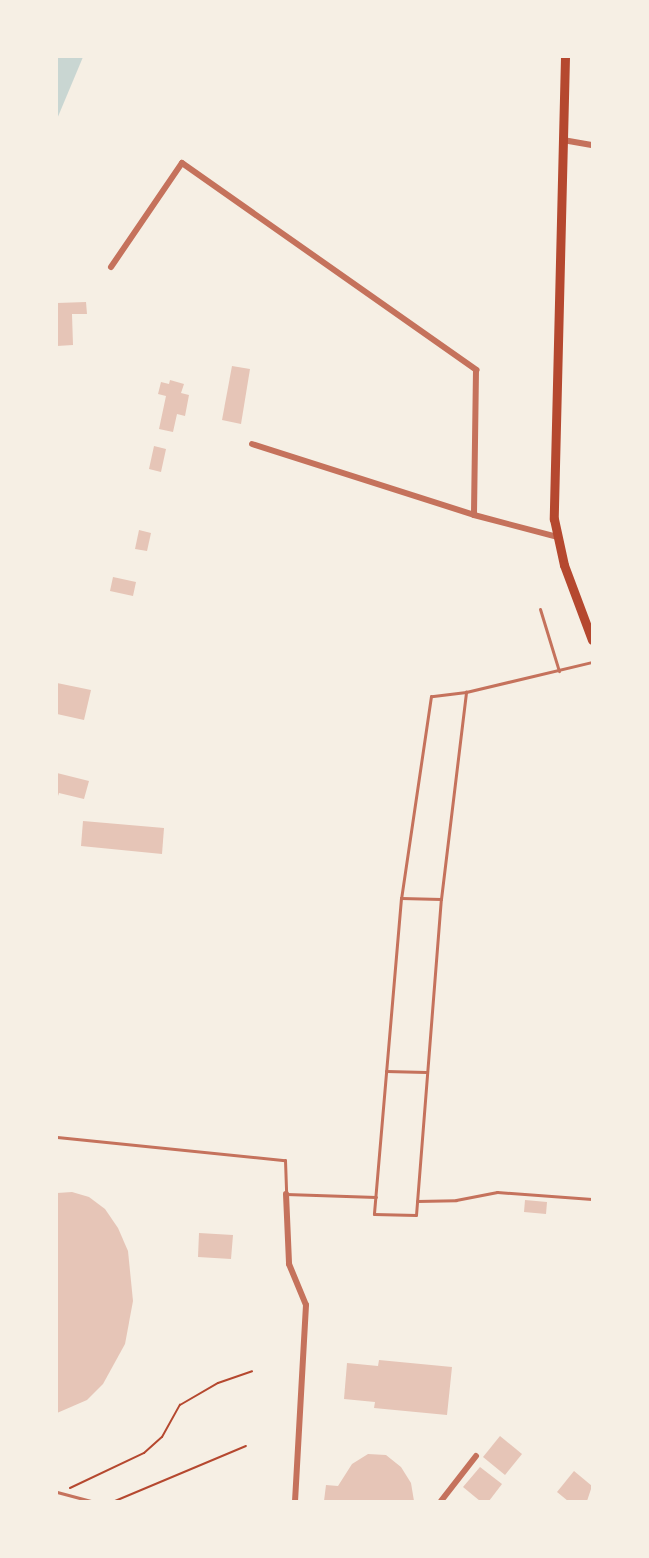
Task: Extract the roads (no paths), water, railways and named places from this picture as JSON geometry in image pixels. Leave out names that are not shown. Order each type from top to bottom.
[{"type":"main road","points":[[565,57],[554,519],[557,537],[592,640]]},
{"type":"street","points":[[563,140],[592,145]]},
{"type":"street","points":[[111,267],[182,163],[476,369],[474,515]]},
{"type":"street","points":[[252,444],[474,515],[557,537]]},
{"type":"street","points":[[286,1194],[289,1264],[306,1305],[295,1501]]},
{"type":"street","points":[[441,1501],[476,1456]]},
{"type":"lane","points":[[540,609],[559,671]]},
{"type":"lane","points":[[466,692],[441,899],[416,1215],[374,1214],[401,898],[431,696],[466,692],[592,662]]},
{"type":"lane","points":[[401,898],[441,899]]},
{"type":"lane","points":[[386,1071],[426,1072]]},
{"type":"lane","points":[[57,1137],[285,1160],[286,1194],[376,1197]]},
{"type":"lane","points":[[417,1201],[456,1200],[497,1192],[592,1199]]},
{"type":"lane","points":[[58,1492],[91,1501]]}]
